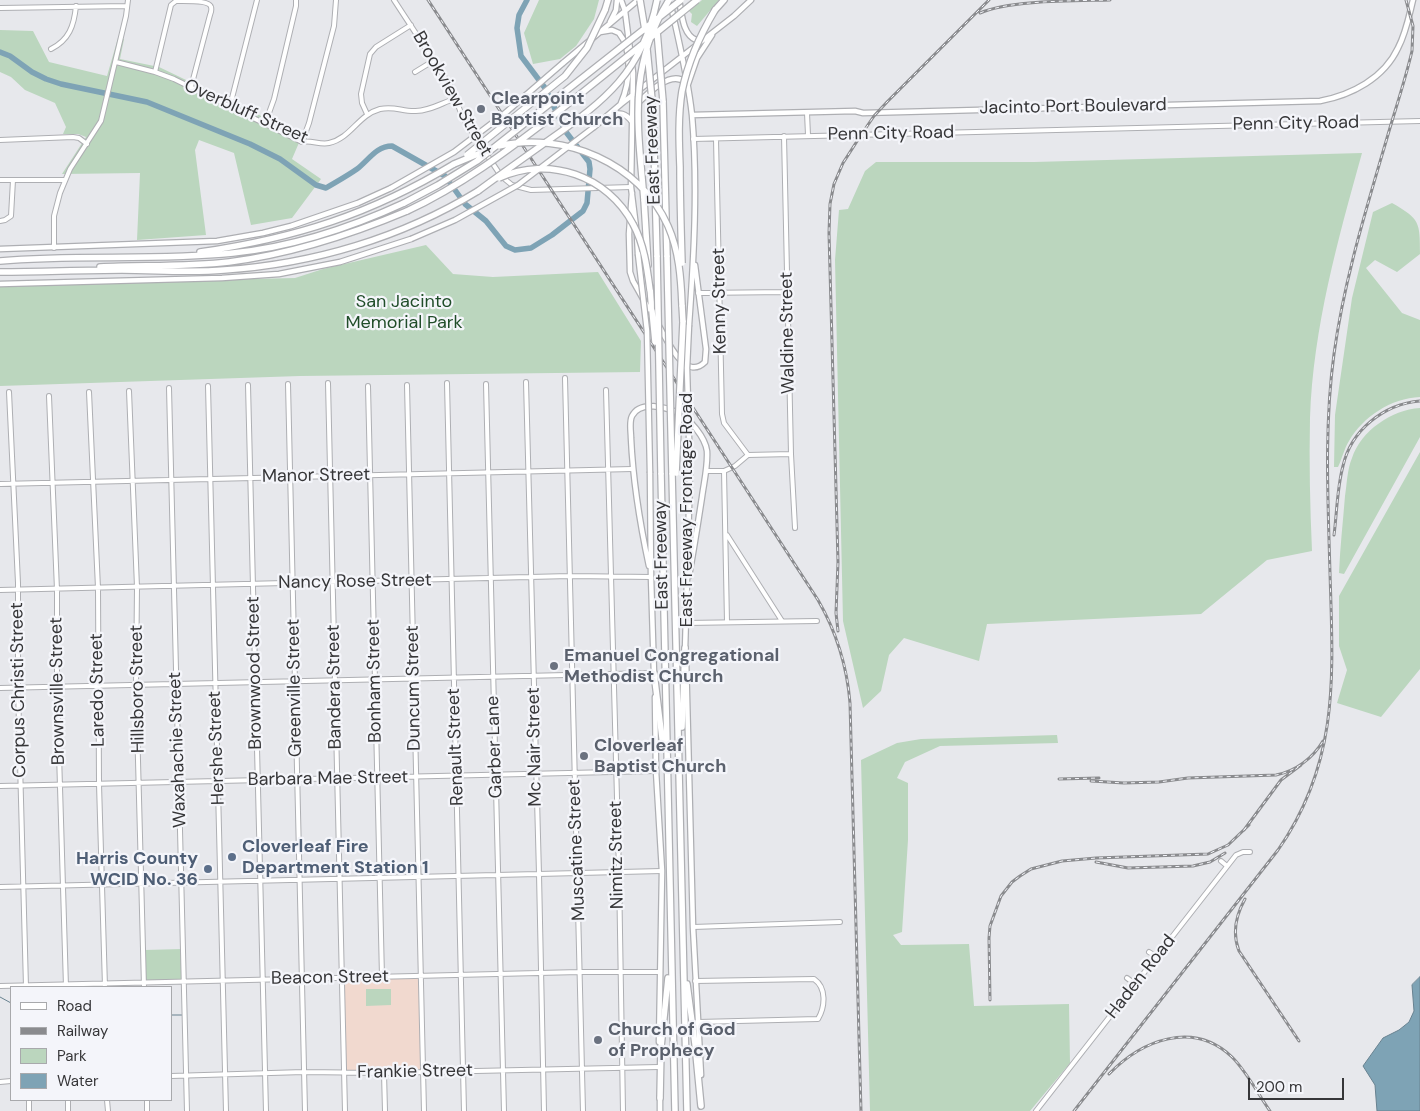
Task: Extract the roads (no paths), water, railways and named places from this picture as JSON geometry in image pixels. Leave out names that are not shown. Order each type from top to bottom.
[{"type":"highway","points":[[454,164],[525,110],[572,68],[583,55],[595,34],[608,0]]},
{"type":"highway","name":"East Freeway","points":[[639,0],[650,72],[653,110],[674,1111]]},
{"type":"highway","name":"East Freeway","points":[[652,0],[659,46],[664,102],[674,473],[687,1111]]},
{"type":"highway","points":[[478,191],[587,113],[611,92],[631,65],[645,39],[657,0]]},
{"type":"highway","points":[[659,386],[650,290],[638,95],[641,72],[649,40],[655,25],[670,0]]},
{"type":"highway","points":[[0,261],[158,257],[235,252],[275,246],[335,230],[372,217],[438,186],[482,157],[680,0]]},
{"type":"highway","points":[[0,272],[56,268],[212,263],[242,260],[320,243],[348,234],[407,211],[442,194],[491,163],[698,0]]},
{"type":"highway","points":[[674,473],[682,359],[680,103],[692,58],[715,10],[724,0]]},
{"type":"highway","points":[[158,257],[262,241],[329,224],[398,196],[454,164],[495,147],[530,142],[551,143],[572,147],[608,162],[627,174],[640,186],[658,209],[667,225],[678,258],[682,305]]},
{"type":"highway","points":[[0,272],[222,270],[284,263],[333,252],[414,225],[505,176],[536,169],[565,171],[593,182],[617,202],[633,223],[645,255],[650,290]]},
{"type":"highway","points":[[679,771],[685,648]]},
{"type":"highway","points":[[654,673],[666,774]]},
{"type":"highway","points":[[660,1098],[661,1047],[670,946]]},
{"type":"highway","points":[[683,957],[695,1044],[701,1109]]},
{"type":"main road","points":[[607,26],[616,10],[617,0]]},
{"type":"main road","name":"East Freeway Frontage Road","points":[[621,0],[625,11],[633,73],[631,187],[635,209],[647,331],[656,771],[662,871],[660,1111]]},
{"type":"main road","points":[[0,249],[217,241],[263,233],[320,216],[391,188],[454,152],[497,120],[639,0]]},
{"type":"main road","name":"East Freeway Frontage Road","points":[[670,0],[688,85],[692,115],[695,209],[687,368],[690,506],[685,648],[687,664],[693,927],[701,1109]]},
{"type":"main road","points":[[680,0],[686,32],[690,37],[696,40],[708,35]]},
{"type":"main road","points":[[0,284],[222,278],[279,274],[340,262],[411,239],[455,220],[518,185],[594,127],[751,0]]},
{"type":"main road","name":"Jacinto Port Boulevard","points":[[692,115],[855,111],[863,113],[1320,101],[1355,90],[1366,84],[1384,68],[1398,50],[1414,0]]},
{"type":"main road","points":[[633,112],[639,102],[668,79],[679,78],[688,85],[697,58],[716,29]]},
{"type":"main road","points":[[599,32],[612,30],[619,33],[626,45],[628,59],[627,88],[621,104]]},
{"type":"main road","points":[[633,73],[640,79],[650,81]]},
{"type":"main road","points":[[608,115],[616,113],[625,114],[633,123]]},
{"type":"main road","points":[[632,193],[629,234],[631,277],[677,357],[685,366],[691,368],[701,366],[705,362],[706,356],[694,246]]},
{"type":"main road","points":[[651,577],[632,469],[632,416],[636,411],[648,406],[677,412],[694,427],[706,446],[706,471],[686,597]]},
{"type":"street","points":[[54,248],[54,216],[64,180],[101,121],[116,62],[128,0]]},
{"type":"street","points":[[155,72],[173,3],[176,1],[203,0],[210,3],[210,15],[192,88]]},
{"type":"street","points":[[229,106],[257,0]]},
{"type":"street","points":[[266,124],[274,99],[296,0]]},
{"type":"street","points":[[302,142],[309,123],[334,26],[336,0]]},
{"type":"street","name":"Brookview Street","points":[[394,0],[451,87],[454,99],[463,118],[490,160],[507,181],[516,186],[531,190],[631,187]]},
{"type":"street","points":[[51,50],[61,44],[70,32],[74,24],[76,6]]},
{"type":"street","points":[[0,8],[128,6]]},
{"type":"street","points":[[367,114],[362,103],[361,91],[370,54],[376,47],[411,25]]},
{"type":"street","points":[[415,72],[433,61]]},
{"type":"street","name":"Overbluff Street","points":[[116,62],[155,72],[302,142],[328,144],[340,139],[367,114],[392,107],[420,111],[454,99]]},
{"type":"street","points":[[807,113],[808,135]]},
{"type":"street","name":"Penn City Road","points":[[693,139],[1420,121]]},
{"type":"street","name":"Waldine Street","points":[[784,136],[791,454],[795,528]]},
{"type":"street","points":[[0,140],[73,137],[79,138],[87,144]]},
{"type":"street","name":"Kenny Street","points":[[716,138],[722,414],[724,423],[748,455]]},
{"type":"street","points":[[0,180],[64,180]]},
{"type":"street","points":[[0,221],[10,218],[12,213],[13,180]]},
{"type":"street","points":[[698,294],[787,292]]},
{"type":"street","name":"Muscatine Street","points":[[565,378],[583,1111]]},
{"type":"street","name":"Mc Nair Street","points":[[526,382],[540,874],[544,1111]]},
{"type":"street","name":"Renault Street","points":[[447,383],[464,1111]]},
{"type":"street","name":"Greenville Street","points":[[288,384],[305,1111]]},
{"type":"street","name":"Bandera Street","points":[[328,384],[345,1111]]},
{"type":"street","name":"Garber Lane","points":[[486,384],[504,1111]]},
{"type":"street","name":"Brownwood Street","points":[[248,385],[262,881],[266,1111]]},
{"type":"street","name":"Duncum Street","points":[[407,385],[424,1111]]},
{"type":"street","name":"Hershe Street","points":[[208,386],[222,882],[226,1111]]},
{"type":"street","name":"Bonham Street","points":[[368,386],[382,976]]},
{"type":"street","name":"Waxahachie Street","points":[[169,388],[187,1111]]},
{"type":"street","name":"Nimitz Street","points":[[606,390],[619,872],[623,1111]]},
{"type":"street","name":"Hillsboro Street","points":[[129,391],[137,587],[136,685],[144,985]]},
{"type":"street","name":"Corpus Christi Street","points":[[10,392],[17,589],[26,986]]},
{"type":"street","name":"Laredo Street","points":[[89,392],[98,588],[99,784],[103,884],[104,985]]},
{"type":"street","name":"Brownsville Street","points":[[50,396],[57,590],[66,986]]},
{"type":"street","points":[[706,471],[724,471],[735,466],[748,455],[791,454]]},
{"type":"street","name":"Manor Street","points":[[0,484],[632,469]]},
{"type":"street","points":[[724,471],[727,622]]},
{"type":"street","points":[[726,534],[782,621]]},
{"type":"street","name":"Nancy Rose Street","points":[[0,590],[610,575],[651,577]]},
{"type":"street","points":[[686,623],[817,621]]},
{"type":"street","points":[[0,688],[654,673]]},
{"type":"street","name":"Barbara Mae Street","points":[[0,786],[656,771]]},
{"type":"street","name":"Haden Road","points":[[1036,1111],[1227,866],[1240,853],[1250,852]]},
{"type":"street","points":[[1221,860],[1227,866]]},
{"type":"street","points":[[0,887],[662,871]]},
{"type":"street","points":[[693,927],[840,922]]},
{"type":"street","points":[[1149,952],[1157,957]]},
{"type":"street","name":"Beacon Street","points":[[0,986],[144,985],[184,981],[302,978],[660,972]]},
{"type":"street","points":[[1128,978],[1135,984]]},
{"type":"street","points":[[695,981],[814,979],[820,983],[823,995],[822,1012],[818,1019],[698,1022]]},
{"type":"street","name":"Frankie Street","points":[[172,1076],[304,1072],[384,1073],[659,1067]]},
{"type":"street","points":[[384,1073],[386,1111]]},
{"type":"water","points":[[1420,977],[1420,1111],[1377,1111],[1375,1085],[1363,1066],[1383,1038],[1399,1030],[1409,1022],[1414,1011],[1412,985]]},
{"type":"waterway","points":[[0,52],[10,56],[32,72],[46,79],[61,84],[147,102],[250,144],[280,159],[316,185],[326,188],[357,169],[381,148],[392,146],[445,176],[465,204],[486,221],[506,246],[515,250],[531,248],[552,235],[583,211],[587,203],[590,169],[589,162],[566,132],[545,88],[521,56],[517,28],[519,15],[527,0]]},
{"type":"waterway","points":[[0,997],[10,1002]]},
{"type":"waterway","points":[[172,1015],[183,1015]]},
{"type":"railway","points":[[428,0],[818,600],[836,637],[844,663],[850,703],[861,1111]]},
{"type":"railway","points":[[838,631],[836,613],[838,562],[829,233],[830,204],[834,184],[843,163],[874,116],[989,0]]},
{"type":"railway","points":[[980,13],[1025,3],[1110,0]]},
{"type":"railway","points":[[1074,1111],[1278,850],[1298,817],[1313,784],[1322,750],[1331,682],[1328,464],[1329,409],[1334,354],[1338,326],[1356,245],[1412,51],[1413,26],[1406,0]]},
{"type":"railway","points":[[1334,535],[1341,474],[1347,453],[1353,441],[1361,430],[1382,413],[1394,407],[1420,401]]},
{"type":"railway","points":[[1091,781],[1124,783],[1159,782],[1188,778],[1276,775],[1303,763],[1323,741]]},
{"type":"railway","points":[[1244,830],[1281,780],[1301,765]]},
{"type":"railway","points":[[1059,779],[1099,778]]},
{"type":"railway","points":[[990,1000],[990,926],[1001,896],[1012,882],[1020,876],[1031,869],[1062,861],[1208,854],[1228,845],[1249,825]]},
{"type":"railway","points":[[1096,862],[1128,868],[1193,866],[1210,862],[1225,853]]},
{"type":"railway","points":[[1245,899],[1239,911],[1235,931],[1239,951],[1299,1041]]},
{"type":"railway","points":[[1109,1074],[1122,1062],[1152,1044],[1168,1039],[1185,1037],[1201,1039],[1217,1046],[1232,1057],[1270,1111]]},
{"type":"place","name":"Clearpoint Baptist Church","points":[[481,109]]},
{"type":"place","name":"Emanuel Congregational Methodist Church","points":[[554,666]]},
{"type":"place","name":"Cloverleaf Baptist Church","points":[[584,756]]},
{"type":"place","name":"Cloverleaf Fire Department Station 1","points":[[232,857]]},
{"type":"place","name":"Harris County WCID No. 36","points":[[208,869]]},
{"type":"place","name":"Church of God of Prophecy","points":[[598,1040]]},
{"type":"park label","name":"San Jacinto Memorial Park","points":[[404,312]]}]
